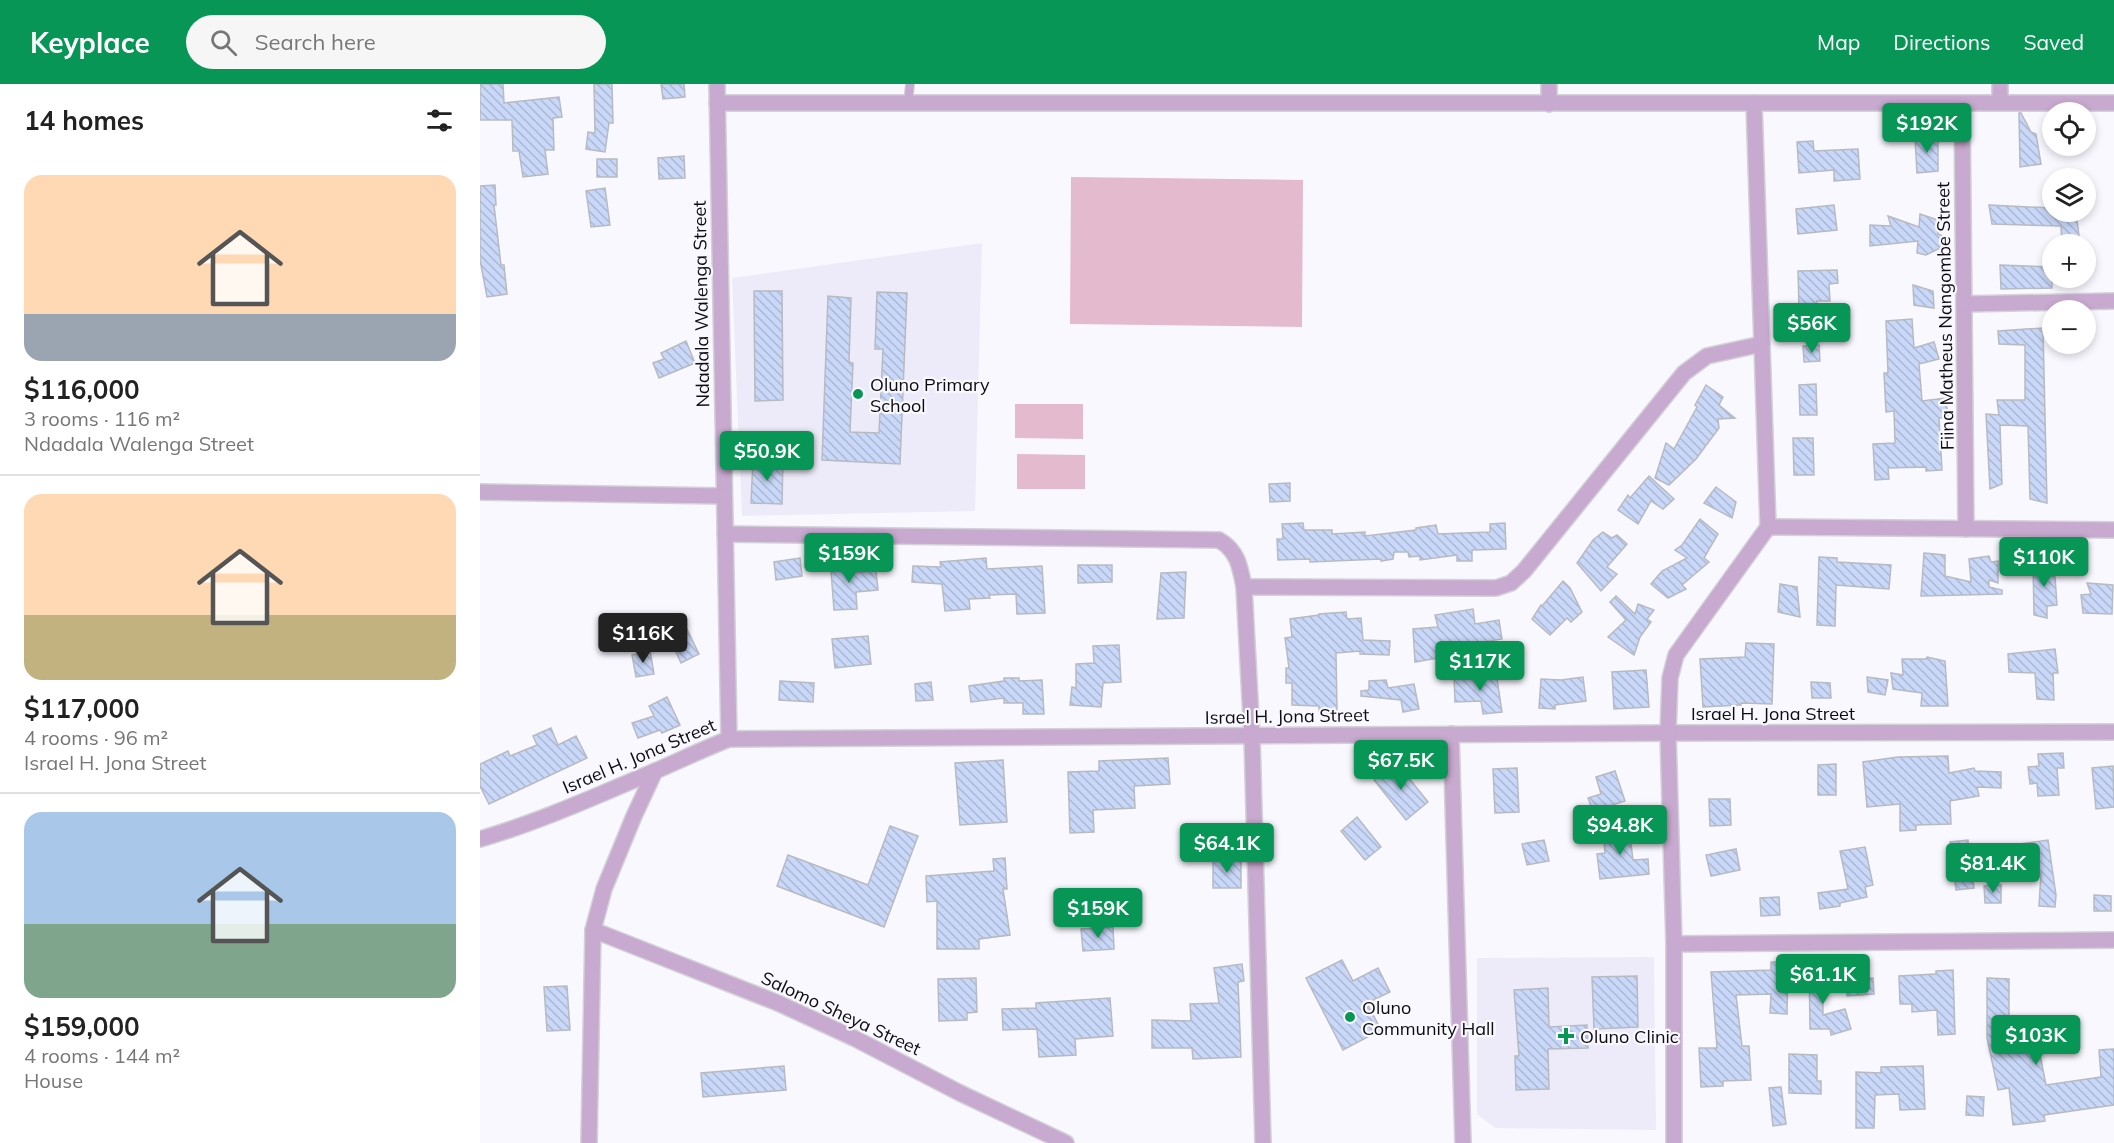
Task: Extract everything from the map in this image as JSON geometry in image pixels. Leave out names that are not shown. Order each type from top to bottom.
[{"type":"street","name":"Ndadala Walenga Street","points":[[717,84],[729,739]]},
{"type":"street","points":[[1549,84],[1549,104]]},
{"type":"street","points":[[2000,84],[2000,102]]},
{"type":"street","points":[[717,103],[1962,104],[2114,102]]},
{"type":"street","points":[[1674,1143],[1674,945],[1668,733],[1670,678],[1676,655],[1768,527],[1754,103]]},
{"type":"street","name":"Fiina Matheus Nangombe Street","points":[[1962,104],[1966,529]]},
{"type":"street","points":[[1965,304],[2114,301]]},
{"type":"street","points":[[1244,587],[1496,588],[1511,583],[1524,571],[1684,373],[1707,356],[1762,344]]},
{"type":"street","points":[[480,492],[724,496]]},
{"type":"street","points":[[1768,527],[2114,530]]},
{"type":"street","points":[[725,534],[1219,540],[1236,555],[1244,587],[1252,737],[1263,1143]]},
{"type":"street","name":"Israel H. Jona Street","points":[[480,839],[513,830],[729,739],[2114,732]]},
{"type":"street","points":[[1451,734],[1463,1143]]},
{"type":"street","points":[[589,1143],[593,930],[604,889],[655,771]]},
{"type":"street","name":"Salomo Sheya Street","points":[[593,930],[778,1003],[1066,1143]]},
{"type":"street","points":[[1674,945],[2114,939]]},
{"type":"lane","points":[[908,103],[910,84]]},
{"type":"shaded area","points":[[1071,177],[1303,180],[1302,327],[1070,324]]},
{"type":"shaded area","name":"Oluno Primary School","points":[[982,243],[975,511],[742,516],[732,278]]},
{"type":"shaded area","points":[[1015,404],[1083,404],[1083,439],[1015,438]]},
{"type":"shaded area","points":[[1017,454],[1085,455],[1085,489],[1017,489]]},
{"type":"shaded area","name":"Oluno Clinic","points":[[1654,957],[1656,1130],[1495,1128],[1477,1114],[1477,958]]},
{"type":"building","points":[[480,84],[503,84],[504,103],[559,97],[562,117],[553,118],[554,150],[545,150],[548,174],[523,177],[519,151],[513,151],[512,120],[480,120]]},
{"type":"building","points":[[594,84],[612,84],[613,123],[609,123],[605,152],[586,149],[588,132],[595,133]]},
{"type":"building","points":[[661,84],[684,84],[685,97],[663,99]]},
{"type":"building","points":[[2019,113],[2031,132],[2036,134],[2041,164],[2020,167]]},
{"type":"building","points":[[1938,137],[1938,171],[1917,173],[1915,138]]},
{"type":"building","points":[[1813,141],[1814,151],[1858,149],[1860,179],[1834,181],[1834,170],[1799,173],[1797,142]]},
{"type":"building","points":[[684,156],[685,178],[659,179],[658,158]]},
{"type":"building","points":[[597,159],[617,159],[617,177],[597,177]]},
{"type":"building","points":[[495,185],[496,205],[494,205],[507,294],[487,297],[480,260],[480,186]]},
{"type":"building","points":[[605,188],[610,225],[591,227],[586,191]]},
{"type":"building","points":[[1834,205],[1837,230],[1798,234],[1796,209]]},
{"type":"building","points":[[1989,205],[2042,208],[2042,222],[2077,222],[2079,234],[2061,234],[2061,226],[1992,224]]},
{"type":"building","points":[[1920,214],[1938,220],[1938,234],[1948,238],[1943,238],[1942,247],[1926,255],[1917,253],[1918,241],[1870,246],[1870,225],[1891,226],[1888,216],[1919,227]]},
{"type":"building","points":[[2000,265],[2042,267],[2042,288],[2052,288],[2001,289]]},
{"type":"building","points":[[1837,270],[1838,283],[1829,284],[1830,301],[1817,301],[1818,308],[1799,309],[1798,271]]},
{"type":"building","points":[[1913,285],[1933,291],[1934,308],[1914,305]]},
{"type":"building","points":[[754,291],[782,291],[783,400],[755,401]]},
{"type":"building","points":[[877,292],[907,293],[900,464],[822,460],[828,296],[851,298],[849,362],[853,363],[850,432],[879,433],[883,349],[875,349]]},
{"type":"building","points":[[1912,319],[1914,348],[1934,342],[1939,359],[1919,364],[1922,401],[1946,398],[1948,417],[1939,418],[1942,470],[1926,471],[1926,467],[1888,468],[1889,479],[1875,480],[1873,444],[1895,443],[1894,411],[1886,412],[1884,373],[1888,373],[1886,321]]},
{"type":"building","points":[[2042,328],[2047,503],[2030,499],[2028,426],[2000,425],[2002,484],[1990,489],[1986,414],[1999,415],[1997,400],[2025,400],[2025,345],[1999,344],[1998,331]]},
{"type":"building","points":[[686,341],[695,363],[659,378],[653,363],[664,359],[661,353]]},
{"type":"building","points":[[1819,345],[1820,361],[1804,362],[1803,346]]},
{"type":"building","points":[[1816,384],[1817,415],[1800,415],[1799,385]]},
{"type":"building","points":[[1706,385],[1723,397],[1719,405],[1735,418],[1718,419],[1719,428],[1696,459],[1669,485],[1655,478],[1666,443],[1674,449]]},
{"type":"building","points":[[1793,438],[1813,438],[1814,475],[1794,475]]},
{"type":"building","points":[[753,459],[783,460],[782,504],[751,503]]},
{"type":"building","points":[[1649,476],[1674,499],[1663,509],[1651,501],[1638,524],[1618,510],[1628,495],[1630,498]]},
{"type":"building","points":[[1290,483],[1290,501],[1270,502],[1269,484]]},
{"type":"building","points":[[1716,487],[1736,502],[1732,518],[1704,503]]},
{"type":"building","points":[[1700,519],[1718,534],[1704,558],[1709,562],[1682,585],[1686,589],[1668,598],[1651,584],[1662,571],[1687,558],[1675,550],[1682,545]]},
{"type":"building","points":[[1303,523],[1304,530],[1332,530],[1332,534],[1365,532],[1365,536],[1416,530],[1416,528],[1436,525],[1438,534],[1490,532],[1490,524],[1505,523],[1506,549],[1472,550],[1472,561],[1457,561],[1457,555],[1420,560],[1420,556],[1409,557],[1408,552],[1394,552],[1393,559],[1381,561],[1381,559],[1310,562],[1310,559],[1278,560],[1277,539],[1283,539],[1282,524]]},
{"type":"building","points":[[1603,532],[1612,538],[1617,535],[1627,544],[1607,567],[1617,574],[1601,591],[1577,563],[1593,540]]},
{"type":"building","points":[[1924,553],[1945,555],[1945,576],[1971,582],[1969,559],[1989,556],[1991,562],[1998,561],[1998,583],[1989,580],[1989,587],[2002,590],[2002,594],[1921,596]]},
{"type":"building","points":[[848,557],[850,573],[876,571],[878,590],[856,592],[857,609],[834,610],[830,558]]},
{"type":"building","points":[[1819,557],[1837,558],[1837,562],[1891,565],[1889,589],[1836,585],[1835,626],[1817,625]]},
{"type":"building","points":[[800,558],[802,576],[776,580],[774,562]]},
{"type":"building","points":[[986,558],[987,569],[1042,566],[1045,613],[1017,614],[1016,594],[989,595],[990,598],[969,599],[970,609],[945,611],[942,584],[912,582],[913,566],[941,567],[940,562]]},
{"type":"building","points":[[2033,563],[2054,563],[2057,605],[2047,606],[2047,618],[2034,615]]},
{"type":"building","points":[[1078,565],[1112,565],[1112,582],[1078,583]]},
{"type":"building","points":[[1186,572],[1184,618],[1157,619],[1161,573]]},
{"type":"building","points":[[1563,581],[1570,588],[1582,612],[1571,622],[1567,618],[1550,635],[1532,619],[1541,605]]},
{"type":"building","points":[[2087,583],[2113,585],[2112,614],[2083,613],[2081,595],[2091,594]]},
{"type":"building","points":[[1780,584],[1797,587],[1800,617],[1778,612]]},
{"type":"building","points":[[1616,596],[1635,614],[1638,604],[1654,610],[1647,619],[1651,622],[1640,637],[1634,655],[1608,637],[1626,620],[1610,602]]},
{"type":"building","points":[[1473,609],[1475,624],[1499,620],[1502,639],[1465,645],[1466,653],[1415,662],[1413,629],[1438,627],[1435,615]]},
{"type":"building","points":[[1346,612],[1347,619],[1361,618],[1363,640],[1390,641],[1389,655],[1360,654],[1360,651],[1336,653],[1337,711],[1319,712],[1319,706],[1292,705],[1292,683],[1286,683],[1286,668],[1289,668],[1285,638],[1292,637],[1290,619]]},
{"type":"building","points":[[682,619],[699,654],[681,663],[665,627]]},
{"type":"building","points":[[868,636],[871,664],[835,668],[832,639]]},
{"type":"building","points":[[1746,643],[1774,644],[1772,704],[1741,703],[1741,705],[1703,707],[1700,659],[1745,657]]},
{"type":"building","points":[[1119,645],[1121,682],[1103,683],[1101,707],[1070,705],[1072,687],[1076,688],[1076,664],[1094,663],[1093,646]]},
{"type":"building","points":[[2055,649],[2058,673],[2053,673],[2054,700],[2037,699],[2035,673],[2009,672],[2008,654]]},
{"type":"building","points":[[650,651],[654,674],[636,677],[632,655]]},
{"type":"building","points":[[1927,657],[1945,661],[1948,706],[1921,706],[1922,693],[1893,689],[1891,673],[1903,675],[1902,659],[1926,659]]},
{"type":"building","points":[[1646,670],[1649,707],[1614,709],[1612,672]]},
{"type":"building","points":[[1496,672],[1502,712],[1483,714],[1481,701],[1455,702],[1454,678],[1477,677],[1477,674]]},
{"type":"building","points":[[1583,677],[1586,701],[1555,705],[1555,709],[1539,708],[1541,679],[1561,680]]},
{"type":"building","points":[[1867,677],[1888,680],[1885,695],[1868,692]]},
{"type":"building","points":[[1004,678],[1019,678],[1019,681],[1042,680],[1044,714],[1023,714],[1023,703],[1004,703],[1004,698],[971,702],[969,686],[1004,681]]},
{"type":"building","points":[[1386,680],[1388,688],[1414,684],[1419,709],[1403,712],[1401,700],[1361,696],[1361,691],[1369,690],[1369,681]]},
{"type":"building","points":[[780,681],[814,683],[813,702],[779,700]]},
{"type":"building","points":[[931,682],[933,700],[916,701],[915,684]]},
{"type":"building","points":[[1811,682],[1830,683],[1831,698],[1812,698]]},
{"type":"building","points":[[667,697],[680,725],[662,733],[660,730],[638,738],[632,723],[654,716],[649,706]]},
{"type":"building","points":[[551,728],[558,745],[576,736],[587,758],[489,804],[480,786],[480,764],[508,751],[510,756],[537,745],[533,736]]},
{"type":"building","points":[[2063,753],[2064,768],[2057,768],[2059,795],[2038,796],[2037,783],[2030,784],[2028,767],[2039,766],[2038,754]]},
{"type":"building","points":[[1948,756],[1949,773],[1974,768],[1975,771],[2001,772],[2001,788],[1977,787],[1979,796],[1950,801],[1951,824],[1916,825],[1916,830],[1900,831],[1900,804],[1867,807],[1863,762],[1898,757]]},
{"type":"building","points":[[1168,758],[1170,784],[1134,786],[1135,808],[1093,810],[1094,832],[1070,833],[1068,772],[1099,771],[1099,761]]},
{"type":"building","points":[[1003,760],[1007,822],[960,825],[955,763]]},
{"type":"building","points":[[1396,762],[1428,802],[1406,820],[1374,780]]},
{"type":"building","points":[[1836,764],[1836,795],[1818,795],[1818,765]]},
{"type":"building","points":[[2113,766],[2114,807],[2096,809],[2092,768]]},
{"type":"building","points":[[1517,768],[1519,812],[1495,813],[1493,769]]},
{"type":"building","points":[[1615,771],[1625,801],[1593,811],[1588,798],[1601,794],[1596,777]]},
{"type":"building","points":[[1709,799],[1730,799],[1731,825],[1710,826]]},
{"type":"building","points":[[1357,817],[1381,847],[1365,860],[1341,831]]},
{"type":"building","points":[[890,826],[918,836],[884,927],[777,886],[788,855],[868,885]]},
{"type":"building","points":[[1629,827],[1633,860],[1648,859],[1649,874],[1600,879],[1597,854],[1605,853],[1603,829]]},
{"type":"building","points":[[1544,840],[1549,861],[1527,865],[1522,844]]},
{"type":"building","points":[[1968,840],[1974,888],[1956,890],[1950,842]]},
{"type":"building","points":[[2048,840],[2056,895],[2055,907],[2039,906],[2041,873],[2011,876],[2007,846]]},
{"type":"building","points":[[1865,847],[1873,885],[1865,887],[1867,897],[1840,903],[1840,906],[1820,909],[1818,893],[1848,889],[1840,851]]},
{"type":"building","points":[[1736,849],[1740,870],[1711,876],[1706,855]]},
{"type":"building","points":[[1005,858],[1007,889],[1003,889],[1010,935],[979,939],[979,949],[937,949],[937,901],[927,902],[926,876],[994,871],[993,859]]},
{"type":"building","points":[[1213,861],[1241,861],[1241,888],[1213,888]]},
{"type":"building","points":[[2001,885],[2001,903],[1985,903],[1984,886]]},
{"type":"building","points":[[2094,895],[2111,896],[2111,911],[2094,911]]},
{"type":"building","points":[[1779,897],[1780,915],[1761,916],[1760,898]]},
{"type":"building","points":[[1113,927],[1114,949],[1083,951],[1081,929]]},
{"type":"building","name":"Oluno Community Hall","points":[[1342,960],[1353,981],[1378,968],[1390,992],[1367,1003],[1381,1030],[1343,1050],[1306,978]]},
{"type":"building","points":[[1809,961],[1822,961],[1823,1015],[1845,1009],[1851,1029],[1831,1035],[1830,1029],[1810,1029]]},
{"type":"building","points":[[1771,962],[1788,962],[1787,1014],[1770,1013],[1771,994],[1736,995],[1742,1046],[1749,1046],[1751,1080],[1723,1081],[1723,1086],[1701,1087],[1699,1048],[1717,1048],[1711,972],[1771,970]]},
{"type":"building","points":[[1242,964],[1244,981],[1238,982],[1241,1057],[1193,1059],[1192,1048],[1152,1048],[1152,1020],[1191,1021],[1190,1004],[1219,1003],[1214,968]]},
{"type":"building","points":[[1953,970],[1955,1034],[1938,1035],[1937,1010],[1912,1012],[1912,1004],[1900,1004],[1899,976],[1936,974],[1936,971]]},
{"type":"building","points":[[1637,976],[1638,1027],[1594,1029],[1592,977]]},
{"type":"building","points":[[976,978],[977,1012],[967,1013],[967,1020],[939,1021],[938,979]]},
{"type":"building","points":[[1873,978],[1874,994],[1847,996],[1846,979]]},
{"type":"building","points":[[1987,978],[2009,979],[2009,1019],[2041,1022],[2041,1040],[2037,1040],[2046,1085],[2101,1077],[2099,1050],[2114,1049],[2114,1105],[2044,1115],[2045,1121],[2013,1125],[2009,1088],[1998,1090],[1987,1038]]},
{"type":"building","points":[[567,986],[570,1030],[547,1031],[544,987]]},
{"type":"building","points":[[1548,988],[1549,1027],[1587,1025],[1588,1048],[1548,1049],[1549,1089],[1516,1090],[1515,1056],[1519,1056],[1514,990]]},
{"type":"building","points":[[1110,998],[1113,1036],[1075,1039],[1076,1055],[1039,1057],[1037,1029],[1003,1030],[1002,1009],[1036,1008],[1036,1003]]},
{"type":"building","points":[[1789,1054],[1817,1055],[1817,1081],[1821,1081],[1821,1094],[1789,1093]]},
{"type":"building","points":[[784,1066],[786,1090],[703,1097],[701,1073]]},
{"type":"building","points":[[1923,1066],[1925,1109],[1900,1110],[1899,1094],[1875,1095],[1874,1128],[1856,1128],[1856,1072],[1881,1073],[1881,1067]]},
{"type":"building","points":[[1781,1087],[1786,1124],[1773,1126],[1769,1088]]},
{"type":"building","points":[[1967,1096],[1984,1097],[1983,1116],[1966,1115]]},
{"type":"place","name":"Oluno Primary School","points":[[858,394]]},
{"type":"place","name":"Oluno Community Hall","points":[[1350,1017]]},
{"type":"place","name":"Oluno Clinic","points":[[1566,1036]]}]
